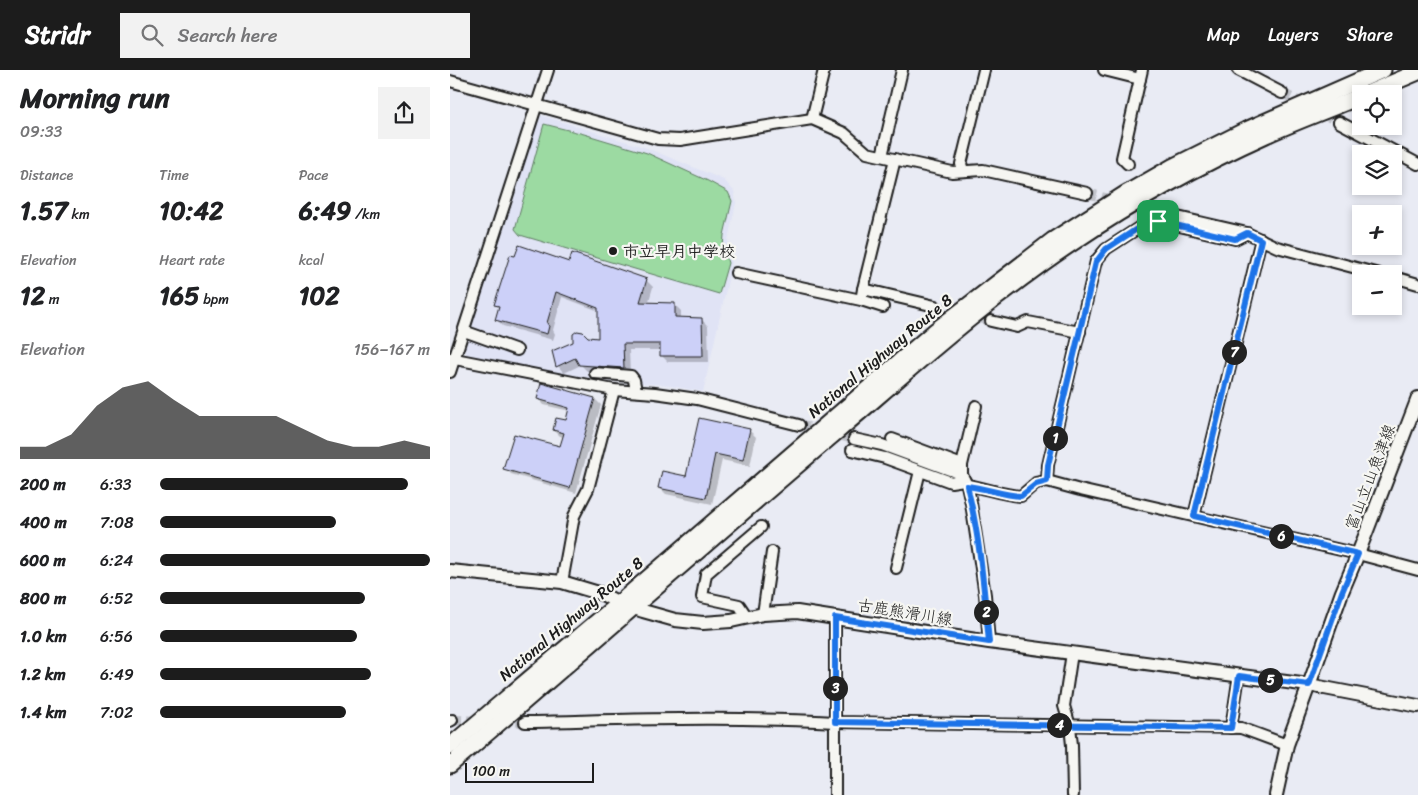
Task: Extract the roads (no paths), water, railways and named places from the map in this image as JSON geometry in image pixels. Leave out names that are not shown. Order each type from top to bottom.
[{"type":"highway","name":"National Highway Route 8","points":[[450,765],[935,331],[1053,240],[1172,168],[1255,126],[1383,70]]},
{"type":"highway","points":[[1387,85],[1418,72]]},
{"type":"highway","name":"National Highway Route 8","points":[[450,746],[627,605],[675,570],[926,356],[1004,293],[1070,244],[1182,176],[1266,135],[1352,100]]},
{"type":"main road","name":"富山立山魚津線","points":[[1276,795],[1287,745],[1342,592],[1418,398]]},
{"type":"main road","name":"古鹿熊滑川線","points":[[450,571],[562,582],[675,620],[703,623],[731,622],[763,614],[797,612],[989,642],[1309,685],[1418,706]]},
{"type":"street","points":[[450,372],[452,359],[464,331],[548,70]]},
{"type":"street","points":[[812,119],[824,70]]},
{"type":"street","points":[[882,156],[902,70]]},
{"type":"street","points":[[964,170],[961,164],[984,70]]},
{"type":"street","points":[[1104,70],[1141,74],[1122,158],[1128,164]]},
{"type":"street","points":[[1238,70],[1282,93]]},
{"type":"street","points":[[450,81],[658,139],[680,140],[812,119],[844,133],[867,153],[952,172],[983,170],[1087,194]]},
{"type":"street","points":[[1338,122],[1418,164]]},
{"type":"street","points":[[861,300],[894,159]]},
{"type":"street","points":[[1156,212],[1247,233],[1277,247],[1352,267]]},
{"type":"street","points":[[1047,481],[1048,465],[1096,262],[1106,249],[1146,223],[1158,221],[1235,239],[1247,233]]},
{"type":"street","points":[[1194,516],[1261,240]]},
{"type":"street","points":[[736,273],[861,300],[883,307]]},
{"type":"street","points":[[1402,279],[1418,284]]},
{"type":"street","points":[[863,289],[935,306]]},
{"type":"street","points":[[991,321],[1017,327],[1028,322],[1080,332]]},
{"type":"street","points":[[464,331],[517,350]]},
{"type":"street","points":[[452,359],[614,390],[655,393],[697,400],[799,425]]},
{"type":"street","points":[[595,373],[631,376],[634,380],[636,391]]},
{"type":"street","points":[[562,582],[574,516],[588,489],[614,390]]},
{"type":"street","points":[[976,406],[964,477],[971,503],[989,642]]},
{"type":"street","points":[[854,439],[882,445],[964,477]]},
{"type":"street","points":[[892,439],[982,488],[1007,496],[1021,496],[1036,484],[1047,481],[1358,554],[1418,570]]},
{"type":"street","points":[[852,450],[884,458],[951,482],[964,477]]},
{"type":"street","points":[[896,568],[920,471]]},
{"type":"street","points":[[747,617],[739,605],[702,597],[706,574],[761,527]]},
{"type":"street","points":[[763,614],[772,552]]},
{"type":"street","points":[[835,618],[835,795]]},
{"type":"street","points":[[1072,653],[1064,706],[1070,726],[1072,745],[1073,795]]},
{"type":"street","points":[[1231,728],[1239,676]]},
{"type":"street","points":[[525,722],[720,720],[1241,728],[1287,745]]},
{"type":"tunnel","points":[[1282,93],[1339,122]]},
{"type":"tunnel","points":[[1087,193],[1156,212]]},
{"type":"tunnel","points":[[935,306],[991,321]]},
{"type":"tunnel","points":[[799,425],[854,439]]},
{"type":"tunnel","points":[[452,720],[481,721]]},
{"type":"tunnel","points":[[501,721],[525,722]]},
{"type":"place","name":"市立早月中学校","points":[[613,251]]}]
